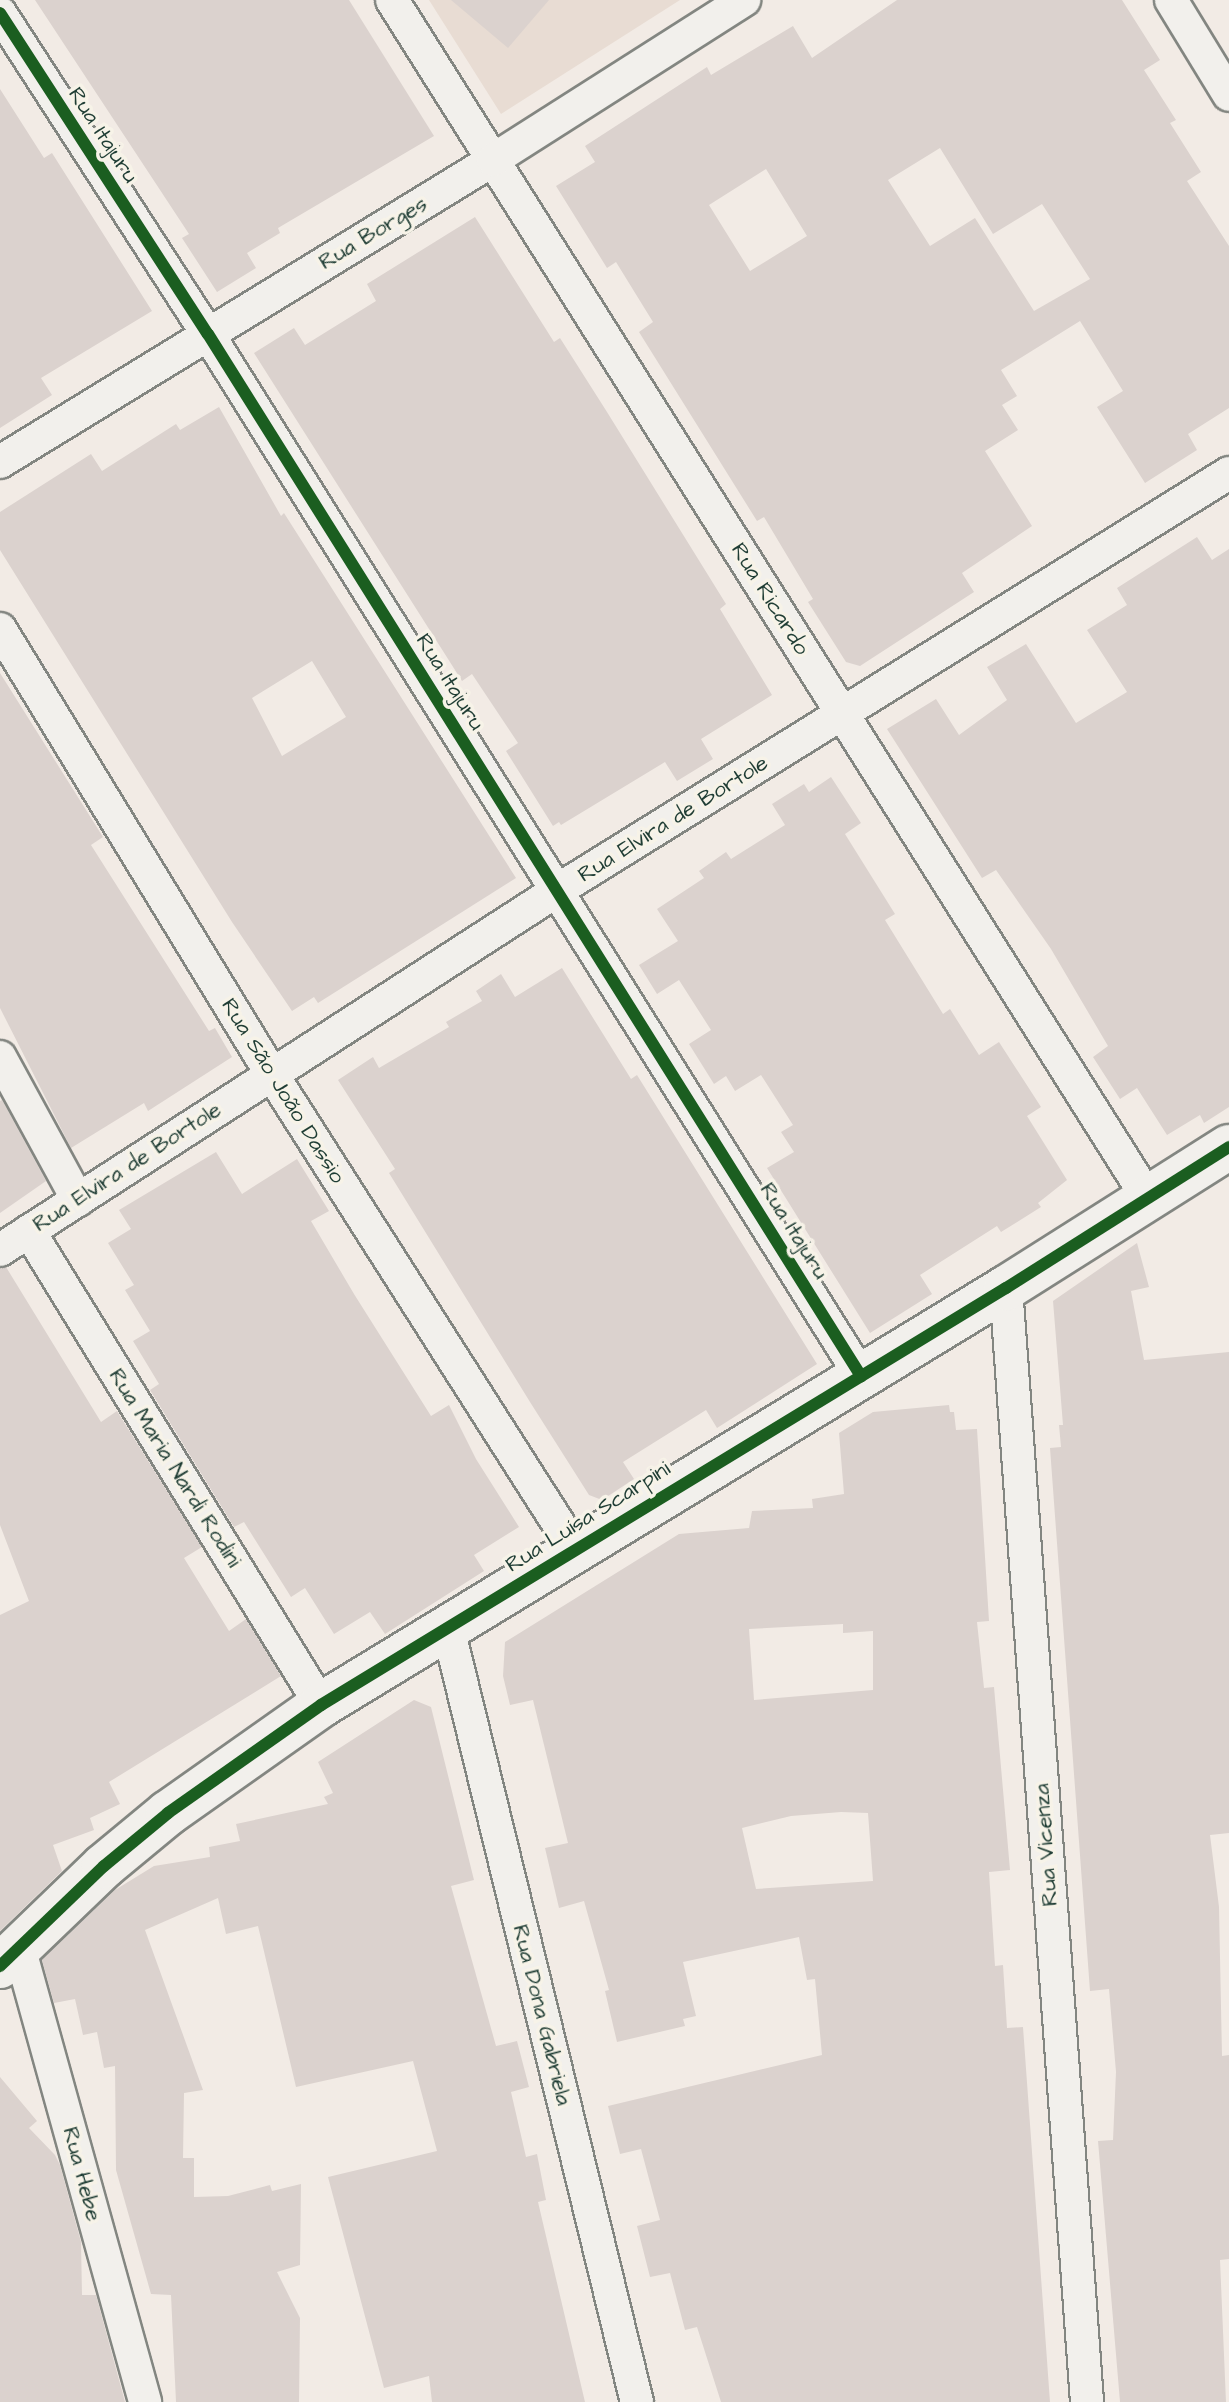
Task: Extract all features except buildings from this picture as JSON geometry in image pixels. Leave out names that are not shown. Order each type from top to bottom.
[{"type":"street","name":"Rua Ricardo","points":[[392,0],[1148,1198]]},
{"type":"street","name":"Rua Borges","points":[[0,462],[493,160],[744,0]]},
{"type":"street","points":[[1171,0],[1229,95]]},
{"type":"street","name":"Rua Itajuru","points":[[0,13],[208,334],[861,1376]]},
{"type":"street","name":"Rua Elvira de Bortole","points":[[0,1250],[558,890],[1229,473]]},
{"type":"street","name":"Rua São João Dassio","points":[[0,629],[271,1073],[574,1548]]},
{"type":"street","points":[[0,1057],[78,1200]]},
{"type":"street","name":"Rua Luísa Scarpini","points":[[9,1956],[104,1866],[168,1813],[321,1705],[574,1548],[1006,1288],[1229,1147]]},
{"type":"street","name":"Rua Maria Nardi Rodini","points":[[29,1231],[321,1705]]},
{"type":"street","name":"Rua Vicenza","points":[[1006,1288],[1087,2402]]},
{"type":"street","name":"Rua Dona Gabriela","points":[[448,1628],[637,2402]]},
{"type":"street","name":"Rua Hebe","points":[[9,1956],[145,2402]]},
{"type":"shaded area","points":[[429,0],[680,0],[501,114]]},
{"type":"cycle path","points":[[0,13],[208,334],[861,1376]]},
{"type":"cycle path","points":[[0,1966],[104,1866],[168,1813],[321,1705],[1006,1288],[1229,1147]]}]
